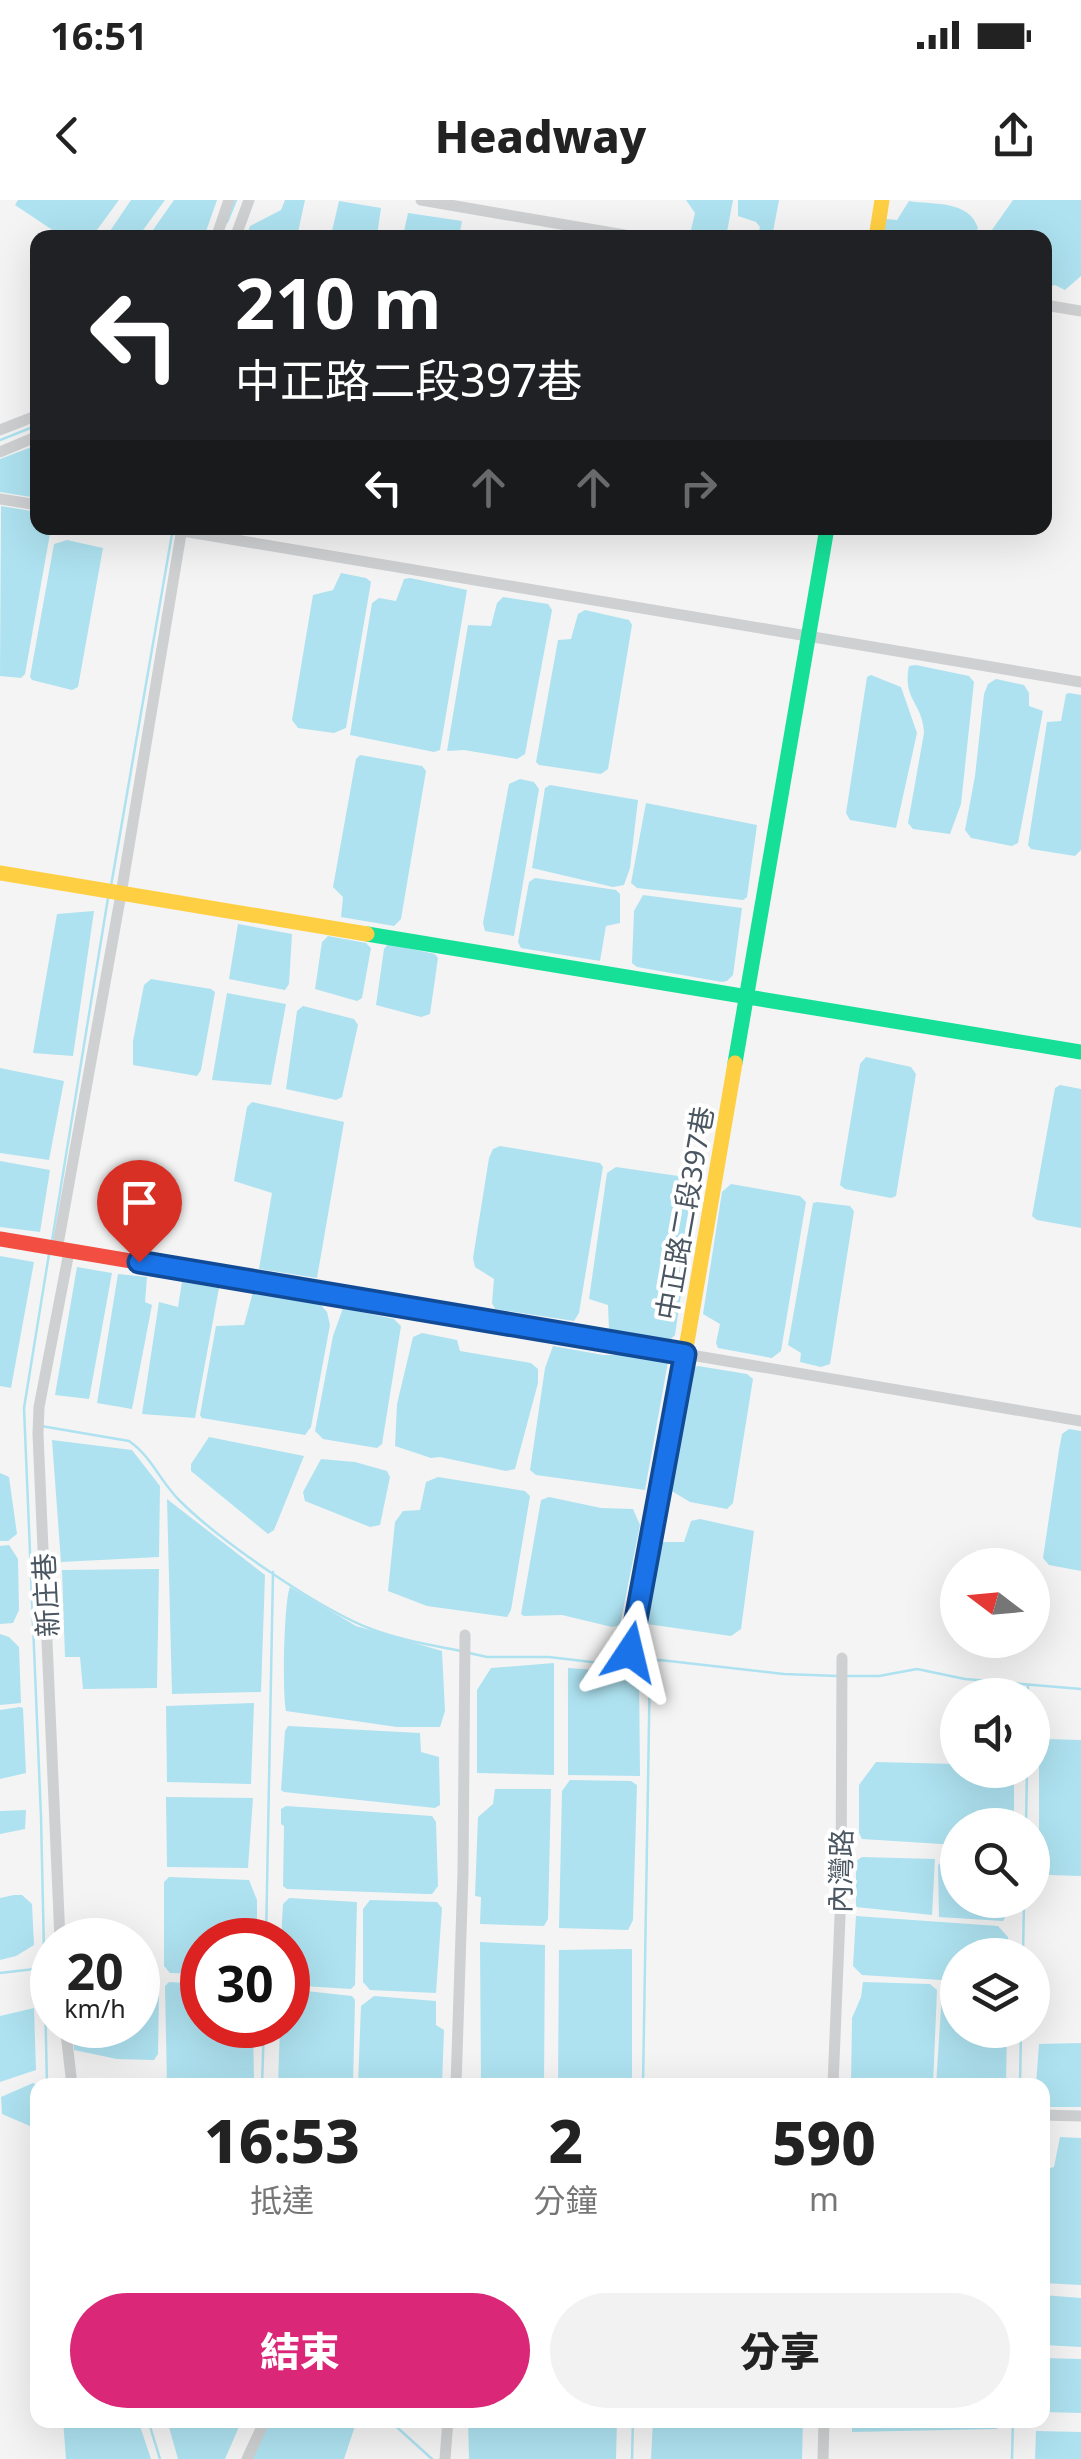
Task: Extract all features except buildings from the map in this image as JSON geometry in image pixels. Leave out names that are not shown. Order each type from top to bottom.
[{"type":"street","points":[[219,230],[229,200]]},
{"type":"street","points":[[238,230],[249,200]]},
{"type":"street","points":[[421,200],[595,230]]},
{"type":"street","points":[[877,230],[882,200]]},
{"type":"street","points":[[1052,306],[1081,312]]},
{"type":"street","points":[[2,426],[30,417]]},
{"type":"street","points":[[0,452],[30,439]]},
{"type":"street","points":[[0,499],[30,505]]},
{"type":"street","name":"新庄巷","points":[[59,1918],[39,1407],[181,535]]},
{"type":"street","points":[[217,535],[1081,682]]},
{"type":"street","name":"中正路二段397巷","points":[[0,1240],[685,1354],[826,535]]},
{"type":"street","points":[[0,874],[1081,1052]]},
{"type":"street","points":[[630,1652],[685,1354],[1081,1421]]},
{"type":"street","points":[[456,2078],[464,1873],[465,1635]]},
{"type":"street","name":"內灣路","points":[[833,2078],[842,1893],[842,1658]]},
{"type":"street","points":[[67,2048],[71,2078]]},
{"type":"street","points":[[1050,2115],[1081,2116]]},
{"type":"street","points":[[247,2459],[261,2428]]},
{"type":"street","points":[[446,2457],[448,2428]]},
{"type":"street","points":[[823,2459],[824,2428]]},
{"type":"water","points":[[18,200],[119,200],[97,230],[52,230],[15,205]]},
{"type":"water","points":[[131,200],[165,200],[143,230],[111,230]]},
{"type":"water","points":[[174,200],[217,200],[206,230],[153,230]]},
{"type":"water","points":[[285,200],[305,200],[299,230],[249,230],[250,226],[281,210]]},
{"type":"water","points":[[686,200],[733,200],[727,230],[691,230],[695,213]]},
{"type":"water","points":[[738,200],[779,200],[773,230],[759,230],[756,222],[738,216]]},
{"type":"water","points":[[1013,200],[1081,200],[1081,276],[1065,290],[1052,286],[1052,230],[992,230]]},
{"type":"water","points":[[339,201],[381,208],[378,230],[332,230]]},
{"type":"water","points":[[909,201],[959,208],[978,228],[883,230],[885,219],[897,220]]},
{"type":"water","points":[[408,213],[462,221],[460,230],[404,230]]},
{"type":"water","points":[[30,448],[30,497],[0,492],[0,459]]},
{"type":"water","points":[[1,506],[30,511],[30,535],[50,535],[25,674],[21,678],[0,676]]},
{"type":"water","points":[[67,540],[103,548],[78,687],[72,690],[30,677],[54,544]]},
{"type":"water","points":[[341,573],[371,582],[346,728],[334,733],[298,728],[292,720],[313,595],[333,590]]},
{"type":"water","points":[[404,579],[467,590],[440,750],[434,752],[350,735],[372,603],[379,598],[396,601]]},
{"type":"water","points":[[503,597],[548,604],[552,610],[525,754],[517,759],[447,751],[468,625],[491,626],[497,603]]},
{"type":"water","points":[[585,610],[629,620],[632,625],[608,769],[601,774],[536,762],[558,640],[571,639],[578,614]]},
{"type":"water","points":[[909,666],[969,676],[974,682],[961,804],[950,834],[913,829],[908,823],[924,733],[908,687]]},
{"type":"water","points":[[871,675],[901,687],[917,733],[896,828],[850,820],[846,813],[867,677]]},
{"type":"water","points":[[996,679],[1024,685],[1029,693],[1029,706],[1043,711],[1018,843],[1012,846],[971,838],[965,830],[984,694],[988,684]]},
{"type":"water","points":[[1069,693],[1081,695],[1081,850],[1075,856],[1031,849],[1028,845],[1047,722],[1061,721]]},
{"type":"water","points":[[360,755],[422,766],[426,771],[401,919],[394,926],[341,917],[343,897],[333,887],[356,759]]},
{"type":"water","points":[[520,779],[534,782],[539,789],[514,936],[485,931],[483,923],[509,784]]},
{"type":"water","points":[[550,785],[638,800],[630,868],[624,885],[613,887],[532,868],[545,788]]},
{"type":"water","points":[[646,803],[757,825],[747,897],[743,900],[637,888],[631,883]]},
{"type":"water","points":[[535,878],[616,890],[620,894],[620,923],[606,926],[600,961],[521,948],[518,942],[529,882]]},
{"type":"water","points":[[643,895],[742,908],[733,975],[722,982],[632,963],[634,911]]},
{"type":"water","points":[[94,911],[73,1056],[33,1053],[57,914]]},
{"type":"water","points":[[238,924],[292,934],[289,984],[285,990],[229,979]]},
{"type":"water","points":[[328,936],[366,943],[371,948],[362,998],[357,1001],[315,989],[322,942]]},
{"type":"water","points":[[388,944],[435,954],[438,958],[430,1014],[421,1017],[376,1005]]},
{"type":"water","points":[[151,979],[215,992],[197,1076],[133,1065],[133,1041],[144,985]]},
{"type":"water","points":[[227,993],[286,1004],[271,1085],[212,1080]]},
{"type":"water","points":[[303,1006],[354,1019],[358,1025],[342,1097],[336,1100],[286,1089],[297,1011]]},
{"type":"water","points":[[866,1057],[911,1067],[916,1074],[896,1196],[891,1198],[840,1185],[860,1064]]},
{"type":"water","points":[[0,1068],[64,1081],[49,1160],[0,1153]]},
{"type":"water","points":[[1060,1085],[1081,1089],[1081,1228],[1032,1216],[1055,1088]]},
{"type":"water","points":[[252,1102],[344,1122],[317,1278],[259,1269],[272,1193],[234,1181],[247,1107]]},
{"type":"water","points":[[500,1146],[600,1163],[603,1167],[579,1313],[574,1321],[495,1309],[494,1279],[475,1267],[473,1258],[489,1158],[493,1149]]},
{"type":"water","points":[[0,1161],[50,1170],[40,1232],[0,1227]]},
{"type":"water","points":[[616,1167],[692,1178],[697,1185],[675,1335],[670,1340],[609,1329],[608,1305],[589,1299],[607,1173]]},
{"type":"water","points":[[731,1184],[800,1196],[806,1202],[781,1351],[772,1358],[718,1348],[720,1324],[703,1314],[722,1192]]},
{"type":"water","points":[[813,1203],[850,1206],[854,1211],[830,1364],[821,1367],[800,1362],[801,1353],[788,1345]]},
{"type":"water","points":[[0,1256],[34,1262],[11,1388],[0,1386]]},
{"type":"water","points":[[77,1267],[112,1273],[89,1399],[55,1395]]},
{"type":"water","points":[[118,1274],[147,1277],[145,1302],[152,1305],[132,1409],[97,1403]]},
{"type":"water","points":[[182,1282],[219,1288],[195,1418],[142,1414],[159,1302],[178,1307]]},
{"type":"water","points":[[253,1292],[320,1304],[327,1312],[330,1325],[311,1427],[305,1435],[200,1415],[216,1326],[244,1325]]},
{"type":"water","points":[[343,1308],[394,1319],[401,1326],[382,1444],[377,1448],[323,1439],[315,1431],[333,1336]]},
{"type":"water","points":[[422,1333],[457,1340],[460,1351],[531,1363],[538,1369],[538,1383],[515,1469],[506,1471],[431,1458],[395,1446],[397,1404],[413,1337]]},
{"type":"water","points":[[553,1346],[668,1362],[645,1490],[536,1475],[530,1470],[545,1368]]},
{"type":"water","points":[[698,1366],[747,1374],[753,1379],[733,1503],[727,1509],[690,1502],[670,1490],[690,1369]]},
{"type":"water","points":[[1069,1429],[1081,1431],[1081,1571],[1050,1565],[1050,1548],[1045,1548],[1062,1434]]},
{"type":"water","points":[[209,1437],[304,1456],[274,1530],[268,1534],[191,1471],[191,1464]]},
{"type":"water","points":[[52,1440],[132,1450],[160,1486],[159,1557],[61,1562]]},
{"type":"water","points":[[321,1459],[355,1462],[387,1471],[390,1477],[380,1525],[370,1527],[305,1501],[303,1492]]},
{"type":"water","points":[[0,1473],[9,1477],[17,1534],[8,1541],[0,1541]]},
{"type":"water","points":[[438,1477],[525,1491],[530,1496],[507,1617],[427,1606],[388,1591],[395,1522],[403,1511],[420,1510],[426,1482]]},
{"type":"water","points":[[549,1497],[601,1508],[633,1509],[640,1525],[620,1625],[612,1627],[562,1615],[521,1614],[541,1500]]},
{"type":"water","points":[[167,1499],[265,1575],[261,1692],[172,1694]]},
{"type":"water","points":[[700,1519],[754,1531],[741,1629],[731,1636],[647,1624],[662,1542],[684,1542],[691,1521]]},
{"type":"water","points":[[9,1545],[18,1559],[19,1610],[13,1623],[0,1624],[0,1546]]},
{"type":"water","points":[[159,1569],[157,1688],[83,1689],[80,1657],[65,1657],[62,1570]]},
{"type":"water","points":[[290,1587],[356,1626],[442,1651],[445,1711],[440,1727],[397,1727],[286,1711],[284,1648]]},
{"type":"water","points":[[0,1634],[19,1647],[21,1703],[0,1705]]},
{"type":"water","points":[[554,1663],[554,1775],[477,1773],[477,1690],[491,1668]]},
{"type":"water","points":[[568,1668],[639,1673],[640,1776],[568,1775]]},
{"type":"water","points":[[254,1703],[251,1784],[167,1782],[166,1706]]},
{"type":"water","points":[[20,1707],[26,1773],[0,1779],[0,1710]]},
{"type":"water","points":[[288,1726],[420,1733],[421,1752],[439,1757],[440,1805],[435,1808],[284,1792],[281,1790]]},
{"type":"water","points":[[1050,1739],[1081,1740],[1081,1876],[1050,1875],[1050,1808],[1039,1808],[1039,1788],[1050,1788]]},
{"type":"water","points":[[876,1762],[940,1764],[940,1788],[1014,1788],[1014,1808],[940,1808],[940,1844],[862,1839],[859,1785]]},
{"type":"water","points":[[570,1780],[631,1781],[637,1785],[633,1920],[628,1930],[559,1928],[562,1791]]},
{"type":"water","points":[[495,1789],[551,1789],[548,1919],[544,1926],[480,1924],[481,1897],[475,1896],[478,1817],[493,1804]]},
{"type":"water","points":[[166,1797],[253,1798],[248,1868],[167,1867]]},
{"type":"water","points":[[286,1806],[432,1816],[436,1822],[438,1886],[432,1894],[287,1889],[283,1886],[281,1824],[281,1809]]},
{"type":"water","points":[[26,1810],[25,1829],[0,1834],[0,1811]]},
{"type":"water","points":[[862,1857],[935,1859],[932,1915],[856,1907],[856,1861]]},
{"type":"water","points":[[940,1863],[940,1917],[939,1917]]},
{"type":"water","points":[[169,1877],[249,1880],[257,1900],[257,1918],[180,1918],[180,1973],[170,1973],[164,1966],[164,1882]]},
{"type":"water","points":[[22,1895],[32,1904],[33,1918],[30,1947],[0,1960],[0,1898]]},
{"type":"water","points":[[289,1898],[357,1902],[355,1985],[351,1989],[310,1986],[310,1918],[282,1918],[283,1904]]},
{"type":"water","points":[[370,1900],[437,1902],[442,1908],[436,1993],[370,1990],[363,1982],[363,1909]]},
{"type":"water","points":[[856,1916],[998,1926],[1008,1937],[940,1938],[940,1980],[862,1975],[853,1966]]},
{"type":"water","points":[[955,1918],[1005,1918],[1003,1921]]},
{"type":"water","points":[[480,1942],[545,1945],[544,2078],[481,2078]]},
{"type":"water","points":[[632,1949],[632,2078],[558,2078],[559,1950]]},
{"type":"water","points":[[169,1982],[180,1983],[180,2048],[253,2048],[254,2078],[167,2078],[165,1986]]},
{"type":"water","points":[[863,1982],[930,1984],[937,1990],[933,2078],[851,2078],[852,2018]]},
{"type":"water","points":[[310,1991],[352,1996],[353,2078],[278,2078],[279,2048],[310,2048]]},
{"type":"water","points":[[374,1996],[436,2001],[436,2025],[444,2030],[442,2078],[358,2078],[361,2006]]},
{"type":"water","points":[[30,2009],[30,2048],[35,2048],[36,2070],[0,2082],[0,2016]]},
{"type":"water","points":[[940,2024],[940,2048],[1007,2048],[1006,2078],[936,2078]]},
{"type":"water","points":[[1081,2043],[1081,2107],[1050,2107],[1050,2078],[1037,2078],[1039,2048]]},
{"type":"water","points":[[158,2048],[154,2060],[117,2059],[74,2050]]},
{"type":"water","points":[[30,2084],[30,2126],[2,2114],[1,2097]]},
{"type":"water","points":[[1060,2137],[1081,2138],[1081,2285],[1050,2283],[1050,2168],[1054,2167]]},
{"type":"water","points":[[1050,2296],[1081,2298],[1081,2347],[1050,2345]]},
{"type":"water","points":[[1050,2358],[1081,2359],[1081,2413],[1050,2412]]},
{"type":"water","points":[[64,2428],[141,2428],[151,2459],[66,2459]]},
{"type":"water","points":[[169,2428],[239,2428],[225,2459],[178,2459]]},
{"type":"water","points":[[263,2428],[354,2428],[344,2459],[248,2459]]},
{"type":"water","points":[[468,2428],[617,2428],[616,2459],[469,2459]]},
{"type":"water","points":[[653,2428],[803,2428],[802,2459],[651,2459]]},
{"type":"water","points":[[852,2428],[997,2428],[997,2429],[852,2432]]},
{"type":"water","points":[[1036,2431],[1081,2432],[1081,2459],[1035,2459]]},
{"type":"waterway","points":[[227,222],[236,200]]},
{"type":"waterway","points":[[0,440],[30,428]]},
{"type":"waterway","points":[[111,886],[172,535]]},
{"type":"waterway","points":[[52,1241],[108,898]]},
{"type":"waterway","points":[[47,2078],[41,1817],[24,1408],[49,1254]]},
{"type":"waterway","points":[[41,1426],[129,1441],[172,1493],[197,1516],[297,1590],[371,1629],[461,1651]]},
{"type":"waterway","points":[[266,1918],[273,1572]]},
{"type":"waterway","points":[[469,1653],[617,1665],[660,1660],[838,1676]]},
{"type":"waterway","points":[[643,2078],[650,1662]]},
{"type":"waterway","points":[[846,1676],[879,1676],[917,1669],[965,1679],[1081,1689]]},
{"type":"waterway","points":[[1026,1808],[1027,1788]]},
{"type":"waterway","points":[[1023,1938],[1024,1918]]},
{"type":"waterway","points":[[0,1973],[30,1970]]},
{"type":"waterway","points":[[262,2078],[263,2048]]},
{"type":"waterway","points":[[1020,2078],[1021,2048]]},
{"type":"waterway","points":[[150,2428],[160,2459]]},
{"type":"waterway","points":[[398,2428],[432,2459]]},
{"type":"waterway","points":[[632,2459],[633,2428]]},
{"type":"waterway","points":[[1012,2459],[1013,2428]]},
{"type":"traffic: fast","points":[[735,1063],[826,535]]},
{"type":"traffic: fast","points":[[367,934],[1081,1052]]},
{"type":"traffic: slow","points":[[877,230],[882,200]]},
{"type":"traffic: slow","points":[[0,873],[367,934]]},
{"type":"traffic: slow","points":[[416,1309],[685,1354],[735,1063]]},
{"type":"traffic: jam","points":[[0,1239],[416,1309]]},
{"type":"route","points":[[139,1262],[685,1354],[630,1652]]}]
